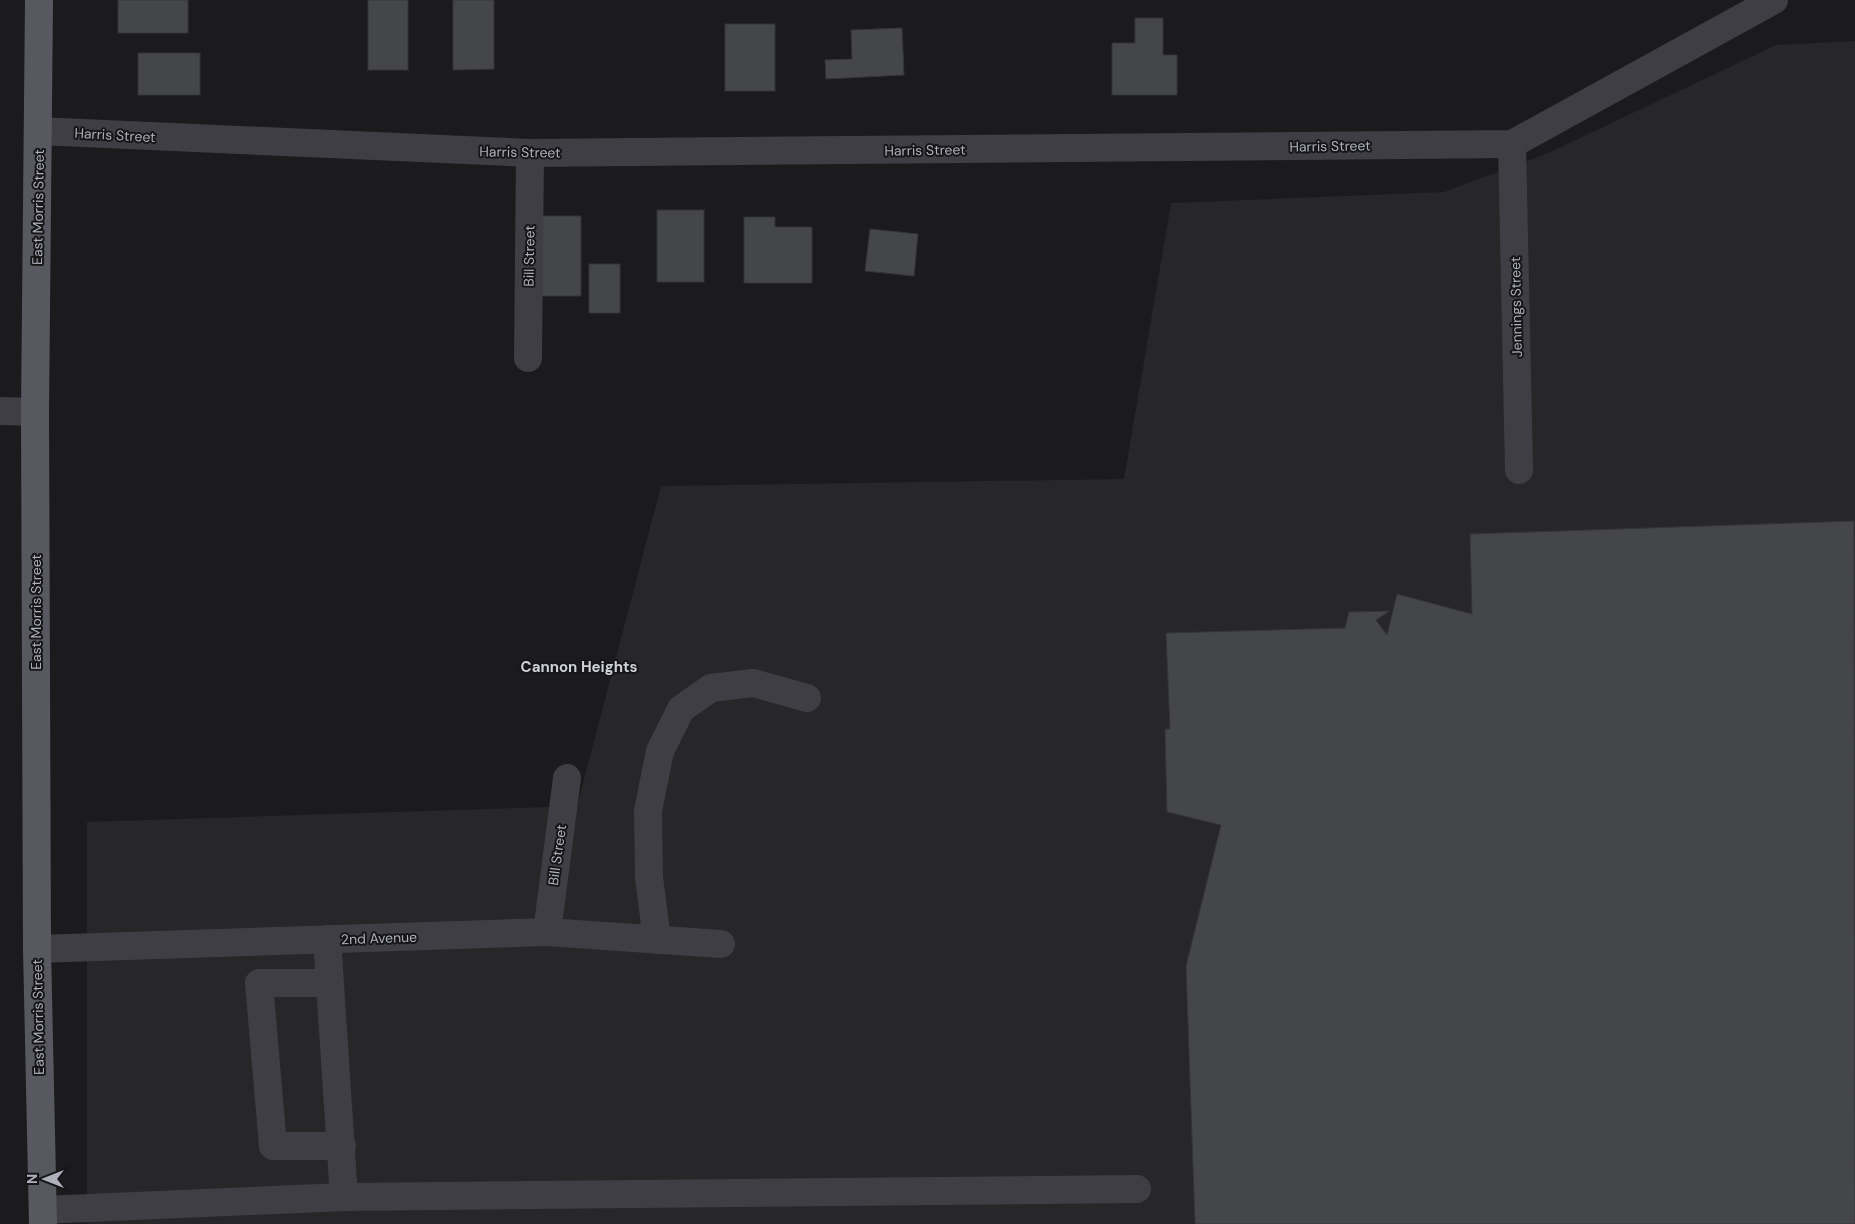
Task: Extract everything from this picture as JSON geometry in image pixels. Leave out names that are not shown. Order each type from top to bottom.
[{"type":"main road","name":"East Morris Street","points":[[39,0],[35,412],[37,949],[43,1217]]},
{"type":"street","name":"Harris Street","points":[[38,132],[530,154],[1512,144],[1774,0]]},
{"type":"street","name":"Jennings Street","points":[[1512,144],[1519,470]]},
{"type":"street","name":"Bill Street","points":[[528,358],[530,154]]},
{"type":"street","points":[[0,411],[35,412]]},
{"type":"street","points":[[657,940],[649,877],[648,811],[660,751],[681,710],[711,688],[753,683],[807,698]]},
{"type":"street","name":"Bill Street","points":[[547,932],[567,778]]},
{"type":"street","name":"2nd Avenue","points":[[37,949],[547,932],[721,944]]},
{"type":"street","points":[[327,939],[344,1196]]},
{"type":"street","points":[[329,983],[259,984],[272,1146],[342,1146]]},
{"type":"street","points":[[43,1217],[344,1196],[1137,1189]]},
{"type":"shaded area","points":[[1855,41],[1855,1224],[87,1224],[87,822],[577,806],[661,486],[1124,479],[1171,203],[1444,192],[1546,154],[1776,45]]},
{"type":"building","points":[[118,0],[188,0],[188,33],[118,33]]},
{"type":"building","points":[[368,0],[408,0],[408,70],[368,70]]},
{"type":"building","points":[[453,0],[494,0],[494,69],[453,70]]},
{"type":"building","points":[[1135,18],[1163,18],[1163,55],[1177,55],[1177,95],[1112,95],[1112,43],[1135,43]]},
{"type":"building","points":[[725,24],[775,24],[775,91],[725,91]]},
{"type":"building","points":[[902,28],[904,75],[826,79],[825,60],[852,59],[851,30]]},
{"type":"building","points":[[138,53],[200,53],[200,95],[138,95]]},
{"type":"building","points":[[657,210],[704,210],[704,282],[657,282]]},
{"type":"building","points":[[537,216],[581,216],[581,296],[537,296]]},
{"type":"building","points":[[744,217],[775,217],[775,227],[812,227],[812,283],[744,283]]},
{"type":"building","points":[[870,229],[918,234],[914,276],[865,271]]},
{"type":"building","points":[[589,264],[620,264],[620,313],[589,313]]},
{"type":"building","points":[[1854,521],[1855,1224],[1195,1224],[1186,966],[1221,825],[1167,812],[1165,729],[1170,729],[1166,633],[1345,628],[1349,612],[1390,611],[1376,620],[1387,635],[1397,594],[1472,614],[1470,534]]},
{"type":"district","name":"Cannon Heights","points":[[579,667]]}]
